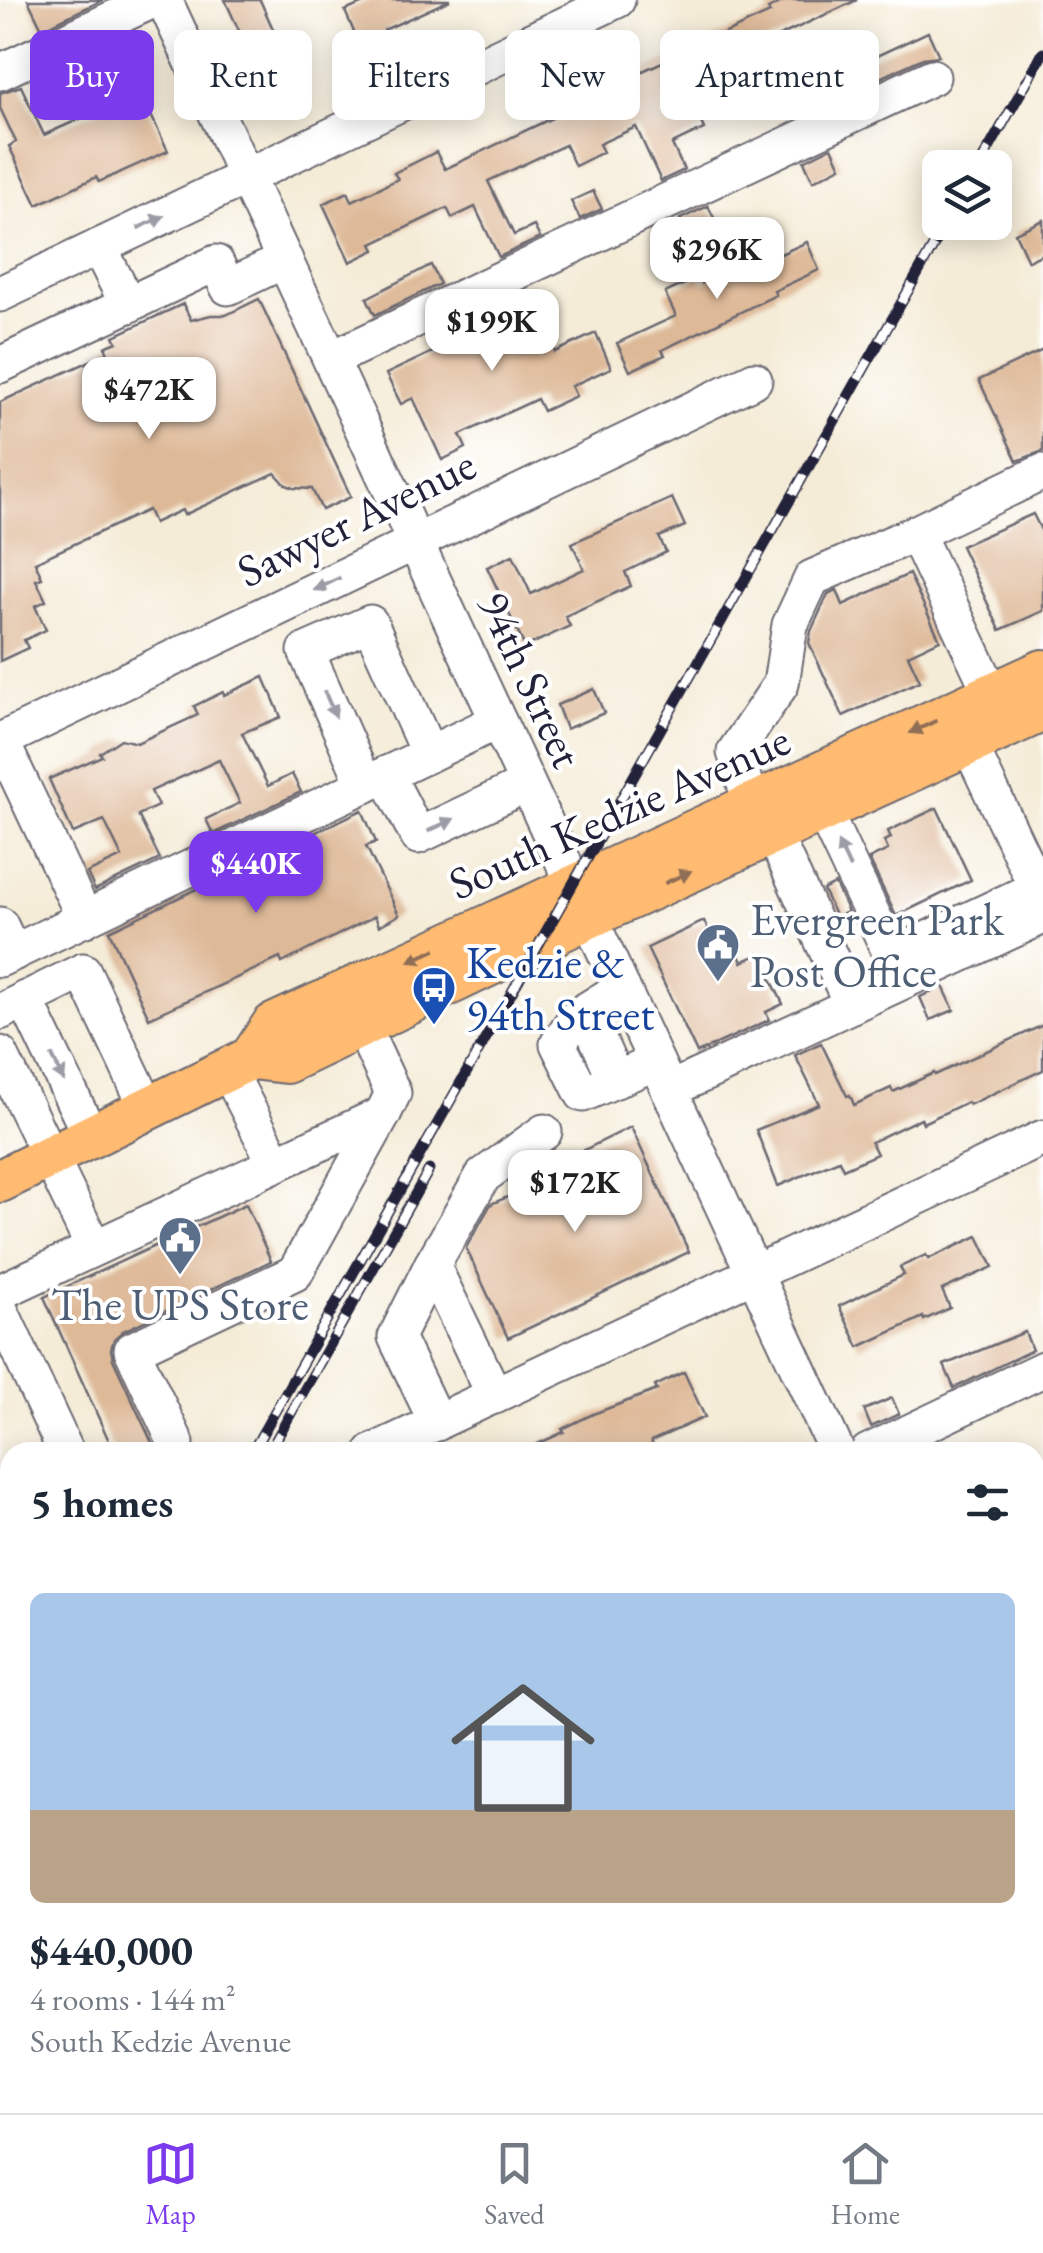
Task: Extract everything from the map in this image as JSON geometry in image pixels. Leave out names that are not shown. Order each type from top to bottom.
[{"type":"main road","name":"South Kedzie Avenue","points":[[240,1064],[273,1025],[582,901],[762,820],[1043,671]]},
{"type":"main road","name":"South Kedzie Avenue","points":[[762,820],[823,810],[1043,710]]},
{"type":"main road","name":"South Kedzie Avenue","points":[[0,1181],[240,1064],[286,1062],[362,1026],[582,901]]},
{"type":"street","points":[[0,72],[153,0]]},
{"type":"street","name":"94th Street","points":[[164,0],[832,1442]]},
{"type":"street","points":[[0,294],[617,0]]},
{"type":"street","points":[[331,359],[932,78]]},
{"type":"street","points":[[100,247],[128,305]]},
{"type":"street","points":[[0,365],[216,263],[228,287],[285,260]]},
{"type":"street","name":"Sawyer Avenue","points":[[1,741],[754,380]]},
{"type":"street","points":[[852,1005],[762,820],[735,752],[781,684],[790,625],[812,578],[1043,472]]},
{"type":"street","points":[[916,533],[992,695]]},
{"type":"street","points":[[430,754],[370,623],[306,651],[376,780],[418,836],[527,784]]},
{"type":"street","points":[[4,946],[86,918],[498,721]]},
{"type":"street","points":[[1,741],[86,918]]},
{"type":"street","points":[[969,744],[1040,902]]},
{"type":"street","points":[[823,810],[892,956],[1040,902]]},
{"type":"street","points":[[622,988],[585,1011],[616,1080],[662,1076],[852,1005],[1040,902]]},
{"type":"street","points":[[91,1137],[13,1006],[83,971],[148,1109]]},
{"type":"street","points":[[176,1442],[132,1350],[295,1273],[393,1093],[362,1026]]},
{"type":"street","points":[[240,1064],[276,1164]]},
{"type":"street","points":[[3,1067],[94,1248]]},
{"type":"street","points":[[0,1292],[383,1114]]},
{"type":"street","points":[[437,1424],[396,1337],[432,1264],[483,1176],[544,1132]]},
{"type":"street","points":[[396,1442],[1043,1138]]},
{"type":"street","points":[[432,1264],[495,1396]]},
{"type":"street","points":[[0,1310],[61,1442]]},
{"type":"street","points":[[889,1442],[1043,1370]]},
{"type":"building","points":[[28,0],[103,0],[42,29]]},
{"type":"building","points":[[225,0],[260,0],[273,30],[239,30]]},
{"type":"building","points":[[370,0],[450,0],[384,30],[353,30],[345,11]]},
{"type":"building","points":[[786,0],[857,0],[792,30],[733,30],[770,13],[768,9]]},
{"type":"building","points":[[928,32],[939,56],[923,58],[879,78],[879,55]]},
{"type":"building","points":[[660,63],[660,120],[700,120],[704,129],[672,144],[684,170],[661,181],[636,127],[599,144],[603,152],[575,166],[565,145],[488,181],[514,235],[534,226],[540,238],[499,257],[475,207],[452,218],[447,208],[372,244],[375,250],[350,262],[323,204],[348,192],[352,201],[398,179],[394,173],[436,152],[445,169],[548,120],[640,120],[640,72]]},
{"type":"building","points":[[21,86],[30,105],[30,120],[37,120],[44,135],[77,120],[153,120],[168,151],[99,182],[96,177],[37,205],[9,146],[16,142],[0,108],[0,93]]},
{"type":"building","points":[[832,147],[841,167],[813,181],[804,161]]},
{"type":"building","points":[[593,191],[602,209],[580,219],[571,201]]},
{"type":"building","points":[[708,206],[717,224],[689,237],[680,219]]},
{"type":"building","points":[[1043,220],[1043,254],[1028,261],[1015,233]]},
{"type":"building","points":[[807,242],[819,270],[662,350],[665,355],[630,371],[617,343],[676,316],[665,293],[699,277],[702,283],[758,257],[761,263]]},
{"type":"building","points":[[431,265],[440,284],[375,315],[367,298]]},
{"type":"building","points":[[516,296],[537,341],[548,336],[555,352],[596,333],[611,368],[571,386],[576,396],[543,411],[537,399],[460,435],[466,448],[442,460],[413,398],[401,404],[386,374],[458,340],[452,326]]},
{"type":"building","points":[[259,299],[351,497],[322,510],[312,489],[286,485],[275,473],[184,515],[182,510],[154,523],[148,510],[35,562],[42,578],[36,580],[46,601],[35,606],[46,630],[24,640],[28,648],[0,661],[0,402],[108,353],[105,347],[117,342],[114,336],[183,304],[191,320],[226,315]]},
{"type":"building","points":[[1043,350],[1043,451],[1017,461],[979,380]]},
{"type":"building","points":[[672,498],[685,526],[659,537],[666,552],[625,572],[631,586],[565,616],[570,626],[525,647],[487,567],[513,555],[531,594],[584,569],[572,543]]},
{"type":"building","points":[[1033,514],[1043,534],[1043,611],[1000,630],[961,546]]},
{"type":"building","points":[[909,574],[940,640],[908,655],[920,681],[843,716],[809,643],[828,594],[837,590],[843,605]]},
{"type":"building","points":[[264,677],[281,717],[242,733],[268,786],[292,774],[301,792],[213,834],[206,819],[240,803],[219,760],[151,791],[158,806],[138,815],[160,859],[95,890],[87,873],[122,857],[104,820],[73,833],[49,779],[102,756],[100,753],[121,739],[137,743],[198,715],[194,706]]},
{"type":"building","points":[[594,689],[604,713],[566,729],[557,705]]},
{"type":"building","points":[[937,808],[971,880],[896,916],[869,859],[888,850],[884,841],[891,838],[888,831]]},
{"type":"building","points":[[362,810],[376,842],[366,846],[399,915],[379,926],[375,916],[282,963],[280,958],[149,1018],[109,931]]},
{"type":"building","points":[[835,884],[848,912],[836,917],[823,890]]},
{"type":"building","name":"Evergreen Park Post Office","points":[[704,921],[715,945],[731,938],[742,962],[759,954],[783,1004],[766,1012],[769,1020],[697,1053],[647,948]]},
{"type":"building","points":[[943,986],[954,1010],[930,1020],[920,997]]},
{"type":"building","points":[[1043,1025],[1043,1070],[969,1105],[967,1102],[923,1123],[921,1118],[871,1142],[877,1154],[843,1169],[839,1160],[778,1186],[756,1130],[819,1104],[795,1055],[821,1043],[854,1105],[891,1088],[893,1092],[935,1075]]},
{"type":"building","points":[[631,1127],[689,1252],[508,1338],[466,1248],[491,1204],[568,1171],[562,1161]]},
{"type":"building","points":[[246,1204],[271,1261],[123,1331],[114,1339],[113,1359],[152,1442],[109,1442],[44,1297]]},
{"type":"building","points":[[978,1236],[993,1267],[942,1290],[950,1308],[859,1347],[839,1306],[904,1275],[900,1267]]},
{"type":"building","points":[[1025,1332],[1032,1350],[954,1388],[944,1365]]},
{"type":"building","points":[[684,1372],[705,1417],[651,1442],[542,1442],[593,1414],[657,1390],[655,1386]]},
{"type":"building","points":[[892,1398],[899,1414],[871,1427],[864,1410]]},
{"type":"railway","points":[[988,150],[1043,53]]},
{"type":"railway","points":[[258,1442],[937,240]]},
{"type":"railway","points":[[275,1442],[429,1170]]},
{"type":"place","name":"Evergreen Park Post Office","points":[[718,983]]},
{"type":"place","name":"Kedzie & 94th Street","points":[[434,1026]]},
{"type":"place","name":"The UPS Store","points":[[180,1276]]}]
